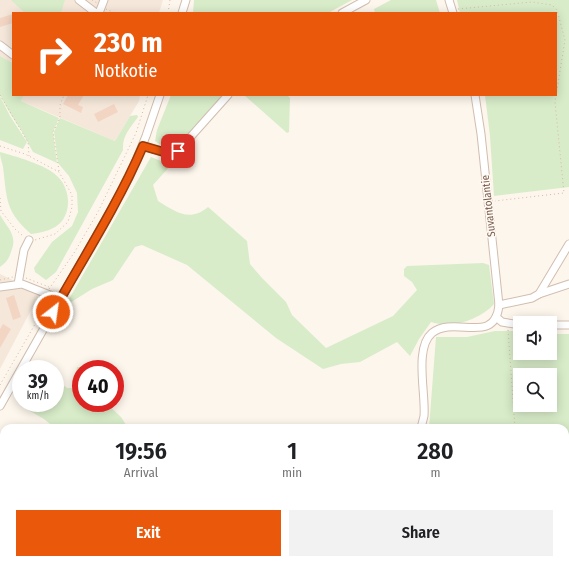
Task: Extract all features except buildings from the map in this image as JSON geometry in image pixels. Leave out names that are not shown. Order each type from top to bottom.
[{"type":"street","points":[[79,0],[95,12]]},
{"type":"street","points":[[99,12],[104,0]]},
{"type":"street","points":[[182,12],[186,0]]},
{"type":"street","points":[[344,12],[365,0]]},
{"type":"street","points":[[450,0],[453,11]]},
{"type":"street","points":[[0,45],[12,54]]},
{"type":"street","points":[[0,406],[129,178],[143,146],[160,96]]},
{"type":"street","points":[[143,146],[167,153],[178,151],[227,96]]},
{"type":"street","name":"Suvantolantie","points":[[475,96],[499,305],[496,318]]},
{"type":"street","points":[[18,284],[24,250],[29,240]]},
{"type":"street","points":[[539,294],[569,244]]},
{"type":"street","points":[[0,287],[18,284],[28,285],[47,292],[60,299]]},
{"type":"street","points":[[499,305],[532,298],[539,294],[569,284]]},
{"type":"street","points":[[422,424],[424,416],[423,361],[427,339],[441,328],[451,326],[485,328],[493,323],[496,318],[502,322],[513,324]]},
{"type":"street","points":[[557,325],[569,325]]},
{"type":"path","points":[[168,12],[170,0]]},
{"type":"path","points":[[453,11],[532,2],[552,5],[557,10],[565,40],[557,90]]},
{"type":"path","points":[[0,95],[28,142],[29,156]]},
{"type":"path","points":[[0,198],[1,211],[8,221],[29,240],[42,239],[55,234],[68,222],[72,207],[72,195],[59,172],[53,132],[60,118],[60,105],[64,96]]},
{"type":"path","points":[[0,385],[34,326],[47,292],[74,253],[98,212],[133,139],[148,96]]},
{"type":"path","points":[[488,202],[564,193],[555,102],[556,96]]},
{"type":"path","points":[[0,146],[29,156],[59,172]]},
{"type":"path","points":[[508,323],[515,424]]},
{"type":"shaded area","points":[[0,0],[13,0],[27,12],[12,12],[12,62],[0,56]]},
{"type":"shaded area","points":[[56,0],[163,0],[159,12],[53,12]]},
{"type":"shaded area","points":[[24,96],[140,96],[139,101],[115,141],[21,101]]},
{"type":"shaded area","points":[[0,274],[40,293],[0,369]]},
{"type":"green space","points":[[11,0],[65,0],[61,12],[24,12]]},
{"type":"green space","points":[[194,0],[352,0],[330,12],[193,12]]},
{"type":"green space","points":[[391,0],[436,0],[440,12],[375,12],[374,9]]},
{"type":"green space","points":[[457,0],[569,0],[569,187],[494,196],[490,136],[485,96],[557,96],[557,12],[460,12]]},
{"type":"green space","points":[[0,56],[12,62],[12,96],[24,96],[21,101],[59,118],[53,132],[57,163],[33,152],[0,95]]},
{"type":"green space","points":[[0,96],[10,116],[27,142],[23,149],[0,140]]},
{"type":"green space","points":[[171,96],[224,96],[178,146],[167,149],[155,141],[157,130]]},
{"type":"green space","points":[[245,96],[288,96],[290,98],[289,132],[287,133]]},
{"type":"green space","points":[[137,115],[138,117],[125,136],[123,150],[56,272],[46,280],[35,272],[34,268],[52,242],[72,226],[78,212],[77,193],[69,176],[58,163],[54,132],[60,118],[115,141],[130,116]]},
{"type":"green space","points":[[0,152],[30,161],[46,168],[61,181],[68,198],[68,204],[65,216],[56,227],[31,234],[16,218],[7,196]]},
{"type":"green space","points":[[151,157],[171,165],[153,185],[158,201],[176,212],[188,215],[201,212],[208,207],[247,241],[250,264],[286,302],[292,315],[326,348],[393,316],[417,290],[412,282],[404,276],[404,269],[407,266],[483,263],[489,265],[494,304],[481,315],[465,322],[456,324],[439,324],[431,322],[419,339],[410,356],[397,342],[360,362],[341,364],[323,369],[276,338],[187,265],[142,245],[135,247],[113,280],[92,289],[65,306]]},
{"type":"green space","points":[[0,215],[12,235],[13,244],[9,257],[0,267]]},
{"type":"green space","points":[[495,331],[513,331],[513,360],[557,360],[557,334],[569,334],[569,424],[429,424],[436,337],[467,337]]},
{"type":"green space","points":[[64,386],[67,388],[72,388],[72,412],[116,412],[125,424],[50,424],[32,412],[64,412]]},
{"type":"route","points":[[53,312],[115,204],[129,178],[143,146],[159,152],[167,153],[178,151]]}]
